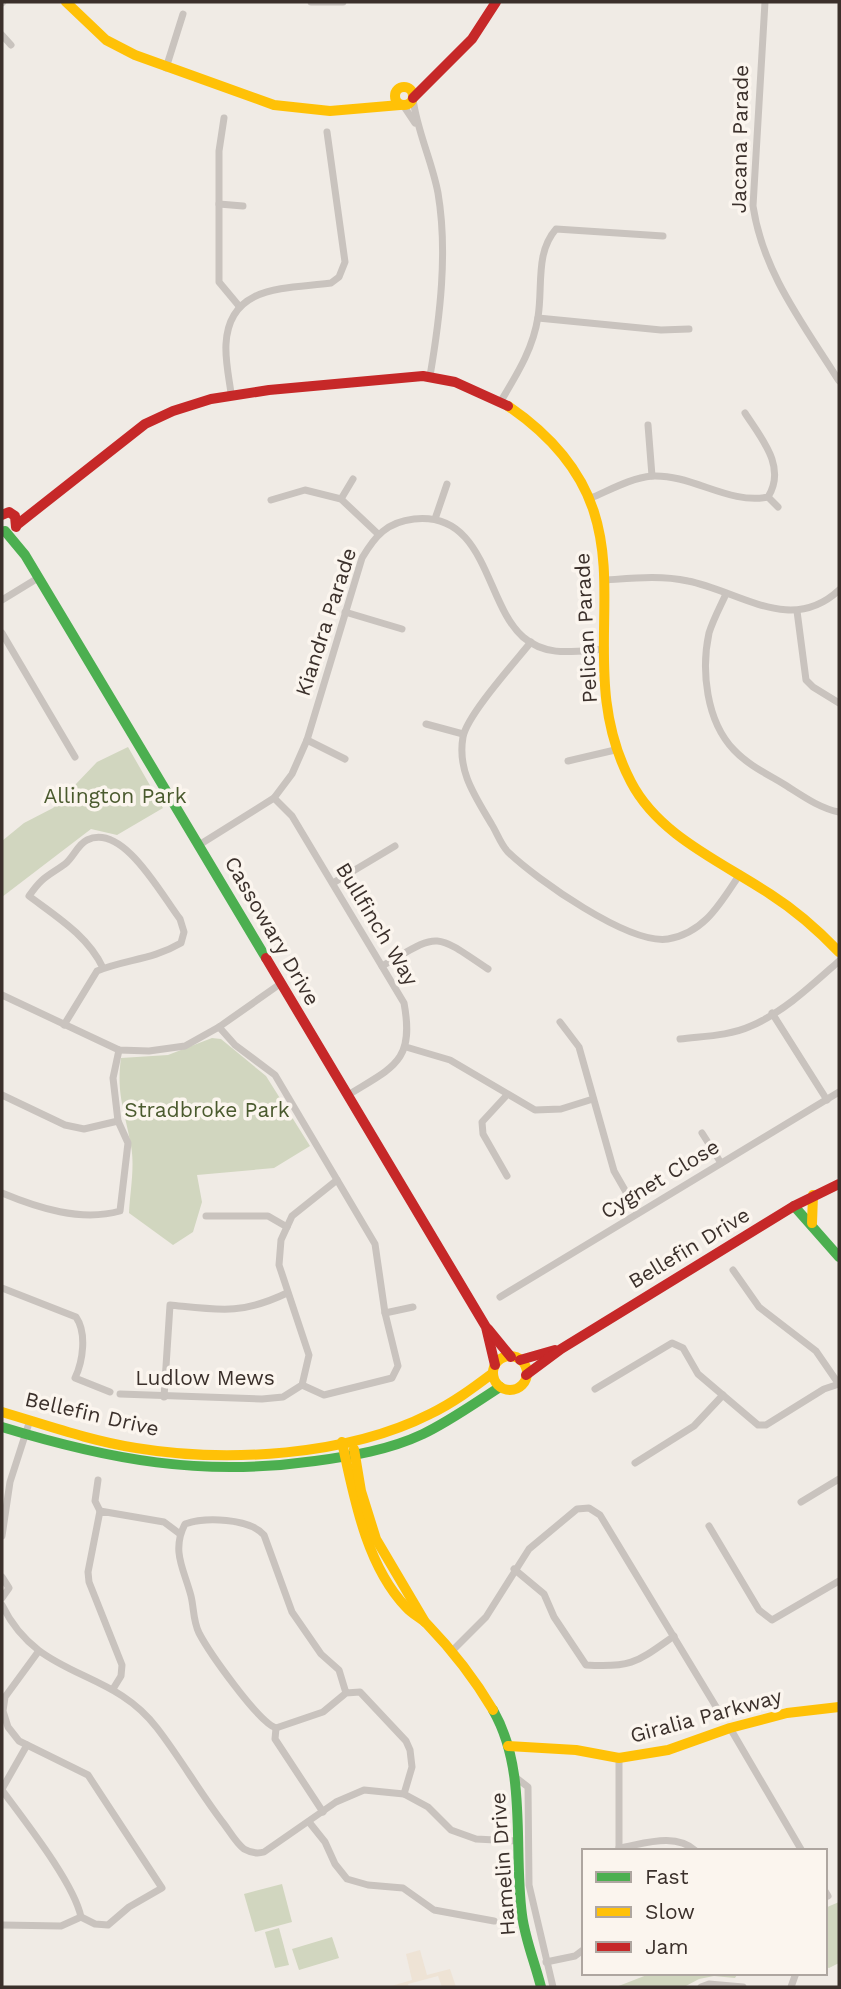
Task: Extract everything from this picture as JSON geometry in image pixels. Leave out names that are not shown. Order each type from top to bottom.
[{"type":"street","points":[[66,2],[106,40],[166,68],[274,105],[330,111],[399,101],[412,95],[472,39],[496,2]]},
{"type":"street","points":[[311,2],[342,2]]},
{"type":"street","name":"Jacana Parade","points":[[765,2],[753,206],[755,222],[770,269],[839,379]]},
{"type":"street","points":[[166,68],[183,14]]},
{"type":"street","points":[[2,35],[11,45]]},
{"type":"street","points":[[418,127],[399,101],[402,87],[412,95],[418,127],[432,169],[442,228],[443,254],[430,376]]},
{"type":"street","points":[[224,118],[219,151],[219,282],[239,306]]},
{"type":"street","points":[[231,393],[226,344],[239,306],[259,292],[331,283],[339,277],[345,262],[327,132]]},
{"type":"street","points":[[219,204],[243,206]]},
{"type":"street","points":[[501,401],[527,357],[538,318],[544,243],[556,229],[663,236]]},
{"type":"street","points":[[538,318],[662,330],[689,329]]},
{"type":"street","name":"Pelican Parade","points":[[10,517],[37,505],[92,468],[145,424],[231,393],[430,376],[468,386],[501,401],[564,456],[590,498],[601,534],[607,580],[605,649],[615,750],[632,785],[663,822],[801,916],[839,952]]},
{"type":"street","points":[[590,498],[653,476],[693,482],[750,500],[768,496],[774,486],[776,469],[768,449],[745,413]]},
{"type":"street","points":[[648,425],[653,476]]},
{"type":"street","points":[[341,499],[353,479]]},
{"type":"street","points":[[447,484],[435,519],[458,532],[477,552],[516,626],[531,642],[544,651],[605,649]]},
{"type":"street","points":[[271,500],[305,490],[341,499],[377,533]]},
{"type":"street","points":[[768,496],[778,507]]},
{"type":"street","points":[[3,530],[10,517]]},
{"type":"street","name":"Cassowary Drive","points":[[10,517],[25,555],[38,578],[280,984],[486,1327],[515,1358]]},
{"type":"street","name":"Kiandra Parade","points":[[199,845],[274,798],[292,774],[307,740],[362,558],[377,533],[397,521],[435,519]]},
{"type":"street","name":"Cassowary Drive","points":[[3,530],[25,555]]},
{"type":"street","points":[[2,600],[38,578]]},
{"type":"street","points":[[607,580],[664,578],[700,583],[775,610],[797,611],[823,602],[839,590]]},
{"type":"street","points":[[726,594],[710,630],[706,651],[709,695],[718,727],[732,748],[748,763],[823,807],[839,811]]},
{"type":"street","points":[[797,611],[806,680],[813,688],[839,703]]},
{"type":"street","points":[[345,612],[402,629]]},
{"type":"street","points":[[2,633],[75,757]]},
{"type":"street","points":[[531,642],[463,734],[462,755],[466,782],[507,850],[613,926],[643,939],[668,939],[692,931],[711,918],[740,874]]},
{"type":"street","points":[[426,724],[463,734]]},
{"type":"street","points":[[307,740],[345,759]]},
{"type":"street","points":[[568,761],[615,750]]},
{"type":"street","name":"Bullfinch Way","points":[[274,798],[292,816],[404,1003],[409,1030],[406,1046]]},
{"type":"street","points":[[64,1025],[79,996],[97,971],[160,956],[181,943],[184,932],[180,919],[127,848],[104,837],[86,840],[67,863],[44,876],[29,896],[73,929],[96,952],[103,968]]},
{"type":"street","points":[[333,883],[395,846]]},
{"type":"street","points":[[382,966],[427,941],[445,940],[488,969]]},
{"type":"street","points":[[681,1039],[731,1033],[752,1026],[839,961]]},
{"type":"street","points":[[2,995],[118,1050],[149,1051],[185,1045],[219,1027],[280,984]]},
{"type":"street","points":[[772,1013],[827,1100]]},
{"type":"street","points":[[560,1022],[579,1046],[614,1171],[638,1213]]},
{"type":"street","points":[[219,1027],[235,1045],[275,1075],[375,1244],[398,1366],[392,1378],[324,1395],[302,1385]]},
{"type":"street","points":[[348,1095],[393,1067],[406,1046],[450,1060],[506,1096],[535,1110],[561,1109],[593,1099]]},
{"type":"street","points":[[2,1193],[39,1208],[101,1217],[120,1211],[128,1143],[118,1121],[113,1078],[118,1050]]},
{"type":"street","name":"Cygnet Close","points":[[500,1297],[839,1092]]},
{"type":"street","points":[[2,1095],[65,1125],[85,1129],[118,1121]]},
{"type":"street","points":[[506,1096],[482,1122],[483,1134],[507,1176]]},
{"type":"street","points":[[702,1133],[721,1163]]},
{"type":"street","name":"Ludlow Mews","points":[[120,1394],[262,1399],[284,1397],[302,1385],[309,1355],[279,1265],[281,1240],[292,1216],[337,1180]]},
{"type":"street","name":"Bellefin Drive","points":[[526,1375],[561,1349],[794,1206],[839,1184]]},
{"type":"street","points":[[812,1223],[813,1195]]},
{"type":"street","points":[[794,1206],[839,1256]]},
{"type":"street","points":[[206,1216],[268,1216],[287,1227]]},
{"type":"street","points":[[595,1389],[672,1343],[683,1348],[698,1374],[758,1425],[766,1425],[839,1384],[816,1351],[758,1307],[733,1270]]},
{"type":"street","points":[[2,1288],[76,1317],[82,1326],[80,1366],[75,1378],[110,1392]]},
{"type":"street","points":[[164,1397],[170,1305],[233,1311],[263,1304],[287,1293]]},
{"type":"street","points":[[386,1312],[413,1307]]},
{"type":"street","name":"Cassowary Drive","points":[[486,1327],[494,1369]]},
{"type":"street","name":"Bellefin Drive","points":[[515,1358],[561,1349]]},
{"type":"street","points":[[502,1358],[515,1358],[526,1375],[521,1386],[514,1390],[500,1387],[494,1369],[502,1358]]},
{"type":"street","name":"Bellefin Drive","points":[[2,1412],[152,1449],[235,1454],[347,1441],[423,1418],[494,1369]]},
{"type":"street","name":"Bellefin Drive","points":[[2,1427],[123,1462],[179,1468],[261,1470],[349,1456],[424,1433],[500,1387]]},
{"type":"street","points":[[635,1463],[694,1426],[723,1395]]},
{"type":"street","points":[[2,1536],[10,1482],[30,1420]]},
{"type":"street","name":"Hamelin Drive","points":[[347,1441],[356,1506],[374,1559],[406,1607],[453,1650],[482,1687],[508,1746],[515,1777],[516,1841],[522,1916],[541,1987]]},
{"type":"street","points":[[801,1502],[839,1479]]},
{"type":"street","points":[[98,1480],[94,1501],[100,1511],[88,1572],[122,1665],[121,1676],[113,1689]]},
{"type":"street","points":[[453,1650],[485,1617],[505,1590],[514,1569],[529,1549],[577,1510],[589,1508],[600,1515],[635,1578],[674,1636],[718,1710]]},
{"type":"street","points":[[100,1511],[164,1522],[180,1534]]},
{"type":"street","points":[[346,1693],[339,1670],[321,1654],[292,1612],[264,1535],[257,1526],[241,1521],[214,1522],[197,1519],[185,1524],[180,1534],[177,1553],[199,1633],[252,1709],[268,1725],[276,1728],[311,1718],[346,1693],[360,1692],[406,1741],[411,1750],[412,1768],[404,1794]]},
{"type":"street","points":[[709,1526],[759,1611],[772,1620],[839,1581]]},
{"type":"street","points":[[514,1569],[544,1594],[554,1617],[586,1665],[620,1667],[638,1662],[674,1636]]},
{"type":"street","points":[[2,1577],[9,1588],[2,1598]]},
{"type":"street","points":[[2,1605],[12,1622],[38,1652],[113,1689],[143,1712],[157,1728],[194,1786],[245,1849],[257,1854],[264,1853],[358,1791],[387,1790],[404,1794],[428,1807],[451,1830],[476,1839],[516,1841]]},
{"type":"street","points":[[27,1745],[2,1790],[54,1864],[77,1902],[81,1917],[95,1924],[108,1925],[129,1907],[162,1888],[88,1776],[12,1735],[4,1719],[5,1689],[38,1652]]},
{"type":"street","name":"Giralia Parkway","points":[[508,1746],[576,1750],[619,1758],[668,1750],[730,1728],[787,1713],[839,1707]]},
{"type":"street","points":[[276,1728],[275,1739],[323,1812]]},
{"type":"street","points":[[730,1728],[801,1849]]},
{"type":"street","name":"Giralia Parkway","points":[[513,1761],[541,1748]]},
{"type":"street","points":[[619,1758],[619,1849]]},
{"type":"street","name":"Hamelin Drive","points":[[515,1777],[528,1787],[529,1885],[553,1987]]},
{"type":"street","points":[[309,1822],[325,1842],[335,1864],[347,1879],[368,1885],[404,1888],[434,1910],[494,1922]]},
{"type":"street","points":[[624,1849],[675,1839],[686,1842],[694,1849]]},
{"type":"street","points":[[2,1925],[61,1926],[81,1917]]},
{"type":"street","points":[[546,1962],[575,1956],[582,1951]]},
{"type":"street","points":[[701,1987],[709,1984],[743,1987]]},
{"type":"green space","name":"Allington Park","points":[[128,747],[163,808],[117,835],[91,829],[2,897],[2,841],[24,823],[53,808],[97,762]]},
{"type":"green space","name":"Stradbroke Park","points":[[212,1038],[221,1039],[266,1076],[310,1146],[274,1168],[197,1175],[202,1202],[193,1232],[173,1245],[129,1213],[132,1154],[120,1093],[121,1058],[168,1055]]},
{"type":"green space","points":[[282,1884],[292,1922],[255,1932],[244,1894]]},
{"type":"green space","points":[[839,1902],[839,1963],[829,1968],[827,1968],[827,1907]]},
{"type":"green space","points":[[279,1928],[289,1965],[275,1968],[265,1932]]},
{"type":"green space","points":[[332,1937],[339,1958],[299,1970],[292,1949]]},
{"type":"green space","points":[[647,1975],[737,1975],[735,1978],[714,1976],[699,1979],[684,1987],[616,1987]]},
{"type":"shaded area","points":[[420,1950],[427,1975],[450,1969],[456,1987],[442,1987],[438,1976],[408,1984],[409,1987],[388,1987],[412,1980],[406,1954]]},
{"type":"traffic: fast","points":[[5,531],[25,555],[266,958]]},
{"type":"traffic: fast","points":[[794,1206],[839,1257]]},
{"type":"traffic: fast","points":[[2,1427],[81,1448],[157,1462],[195,1466],[274,1465],[343,1457],[397,1444],[443,1423],[500,1387]]},
{"type":"traffic: fast","points":[[493,1710],[511,1758],[517,1810],[522,1915],[541,1987]]},
{"type":"traffic: slow","points":[[66,2],[106,40],[135,55],[274,105],[330,111],[400,105]]},
{"type":"traffic: slow","points":[[400,87],[408,87],[413,96],[411,103],[400,105],[395,100],[395,92],[400,87]]},
{"type":"traffic: slow","points":[[508,406],[558,449],[587,493],[600,539],[604,585],[605,681],[612,731],[631,782],[643,801],[675,833],[788,907],[815,928],[839,952]]},
{"type":"traffic: slow","points":[[812,1223],[813,1195]]},
{"type":"traffic: slow","points":[[510,1356],[522,1361],[527,1373],[522,1385],[510,1390],[498,1385],[493,1373],[498,1361],[510,1356]]},
{"type":"traffic: slow","points":[[2,1412],[85,1437],[171,1453],[247,1455],[286,1452],[362,1439],[397,1428],[447,1405],[493,1373]]},
{"type":"traffic: slow","points":[[342,1442],[364,1529],[381,1571],[406,1607],[427,1624],[454,1655],[493,1710]]},
{"type":"traffic: slow","points":[[354,1449],[361,1491],[376,1539],[425,1622]]},
{"type":"traffic: slow","points":[[508,1746],[576,1750],[619,1758],[668,1750],[730,1728],[787,1713],[839,1707]]},
{"type":"traffic: jam","points":[[413,98],[472,39],[496,2]]},
{"type":"traffic: jam","points":[[18,524],[145,424],[173,411],[211,399],[269,390],[423,376],[455,382],[508,406]]},
{"type":"traffic: jam","points":[[2,515],[9,512],[15,516],[16,527]]},
{"type":"traffic: jam","points":[[266,958],[486,1327],[495,1365]]},
{"type":"traffic: jam","points":[[526,1375],[561,1349],[794,1206],[839,1184]]},
{"type":"traffic: jam","points":[[488,1329],[511,1357]]},
{"type":"traffic: jam","points":[[520,1360],[555,1350]]}]
